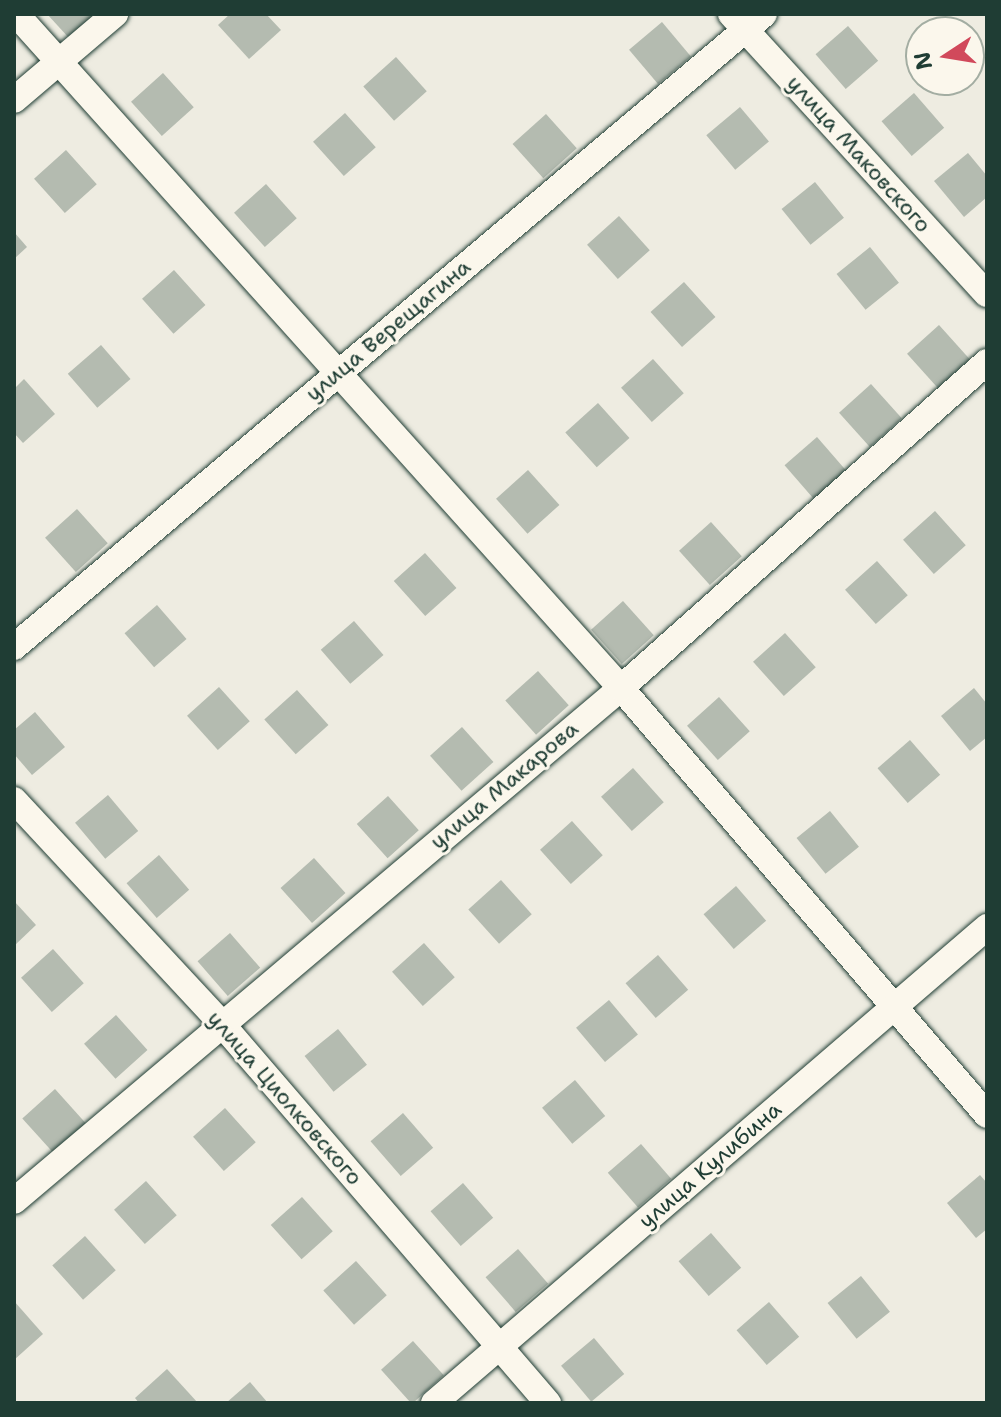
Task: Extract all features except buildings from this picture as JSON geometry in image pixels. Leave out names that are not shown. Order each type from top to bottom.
[{"type":"street","points":[[16,14],[621,688],[987,1115]]},
{"type":"street","points":[[14,100],[115,14]]},
{"type":"street","name":"улица Маковского","points":[[747,19],[987,294]]},
{"type":"street","name":"улица Верещагина","points":[[14,647],[747,19]]},
{"type":"street","name":"улица Макарова","points":[[14,1201],[220,1022],[621,688],[987,362]]},
{"type":"street","name":"улица Циолковского","points":[[14,800],[220,1022],[548,1403]]},
{"type":"street","name":"улица Кулибина","points":[[434,1403],[987,927]]}]
